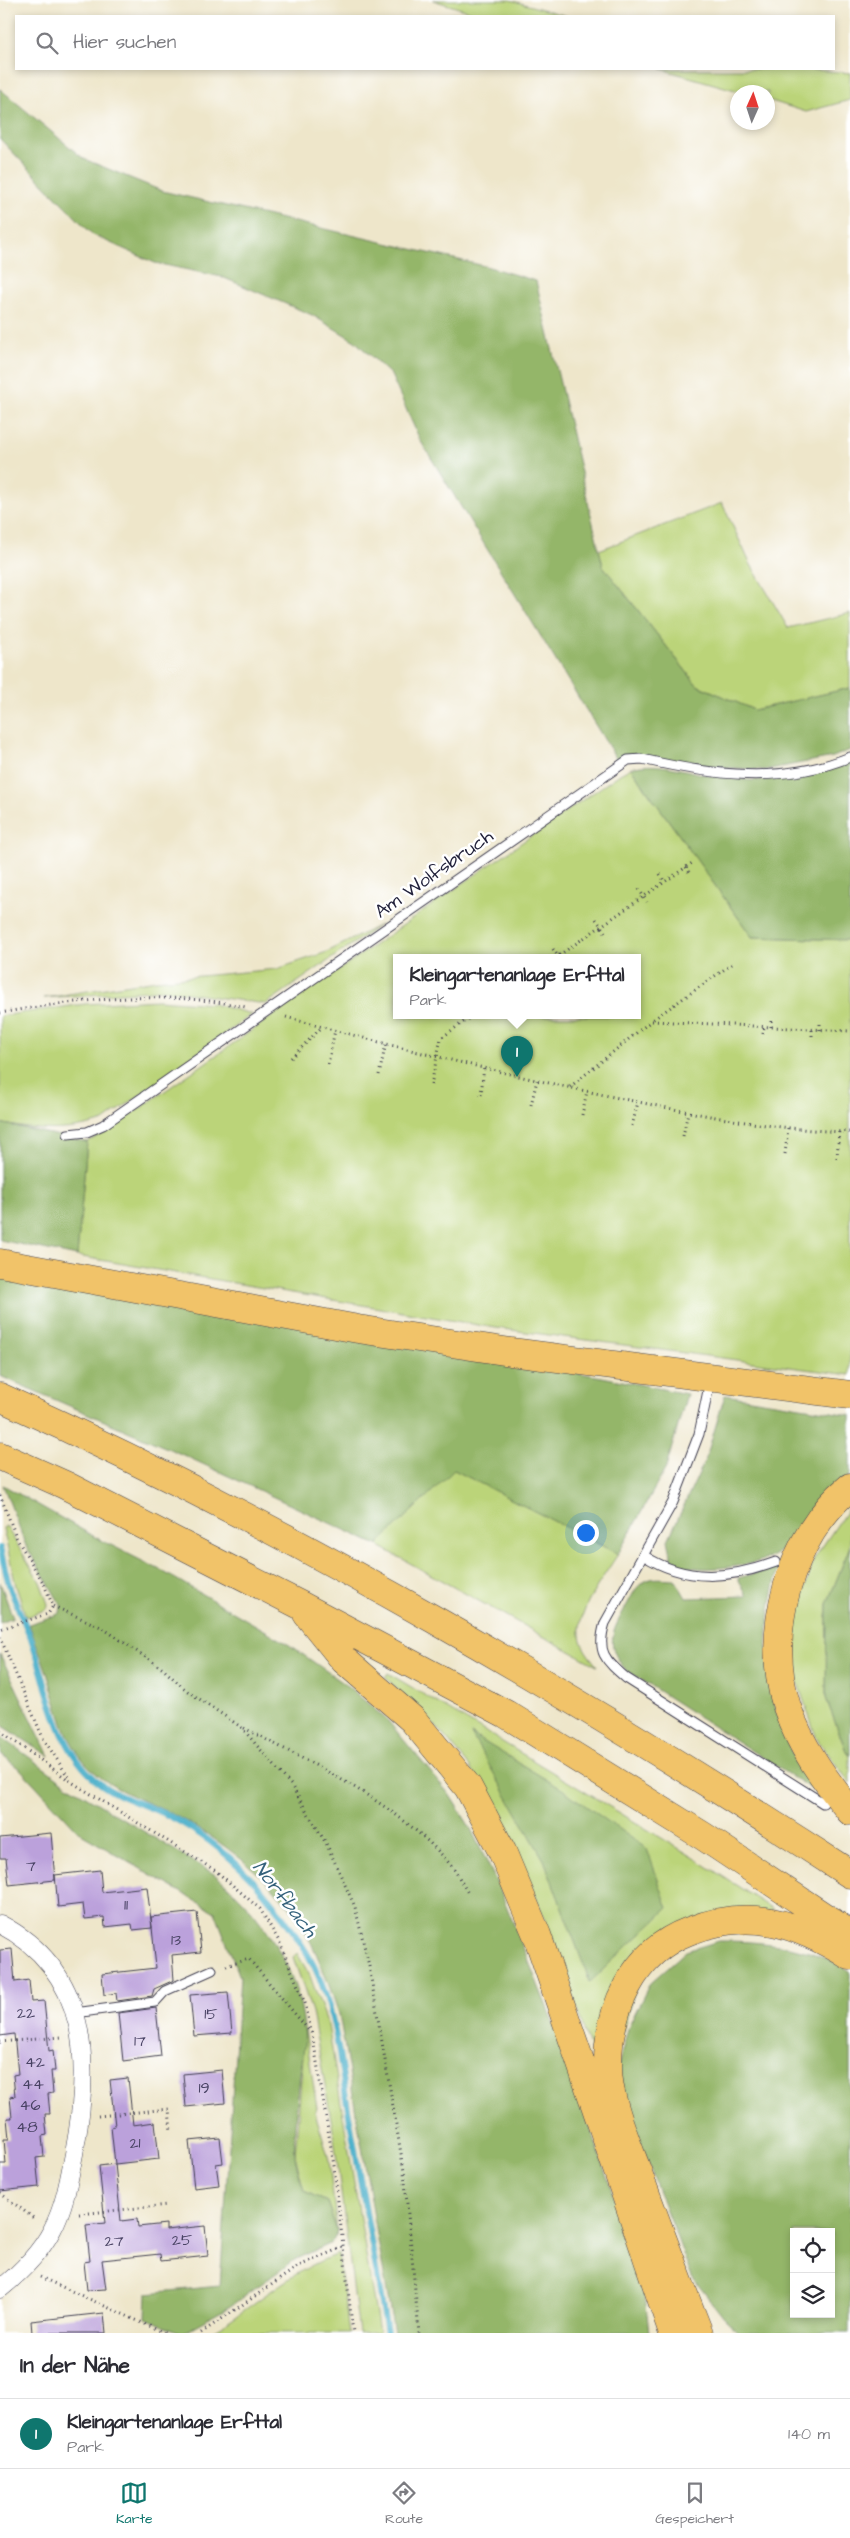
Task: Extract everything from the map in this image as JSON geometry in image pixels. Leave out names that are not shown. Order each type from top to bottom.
[{"type":"highway","points":[[0,1263],[358,1328],[510,1352],[850,1395]]},
{"type":"highway","points":[[0,1397],[301,1545],[531,1675],[730,1796],[850,1874]]},
{"type":"highway","points":[[5,1458],[65,1484],[506,1714],[703,1836],[850,1934]]},
{"type":"highway","points":[[850,1486],[825,1513],[802,1550],[785,1596],[779,1655],[786,1706],[799,1735],[815,1765],[850,1811]]},
{"type":"highway","points":[[300,1605],[344,1660],[413,1720],[468,1787],[502,1850],[537,1935],[668,2327]]},
{"type":"highway","points":[[699,2333],[618,2117],[608,2070],[611,2028],[622,1994],[644,1960],[678,1935],[713,1921],[738,1918],[763,1920],[801,1930],[850,1956]]},
{"type":"highway","points":[[682,2289],[710,2333]]},
{"type":"street","points":[[0,1924],[19,1936],[43,1958],[59,1980],[76,2013],[82,2036],[84,2064],[80,2118],[69,2179],[59,2216],[52,2232],[22,2270],[0,2289]]},
{"type":"lane","name":"Am Wolfsbruch","points":[[68,1134],[87,1132],[103,1125],[628,760],[642,759],[725,774],[768,776],[811,769],[850,757]]},
{"type":"lane","points":[[711,1377],[691,1457],[673,1502],[603,1630],[600,1649],[609,1663],[626,1678],[823,1803]]},
{"type":"lane","points":[[643,1555],[662,1567],[690,1575],[722,1576],[754,1570],[776,1562]]},
{"type":"lane","points":[[76,2013],[155,2002],[165,1991],[212,1970]]},
{"type":"path","points":[[562,954],[692,863]]},
{"type":"path","points":[[686,867],[689,872]]},
{"type":"path","points":[[660,874],[665,882]]},
{"type":"path","points":[[639,889],[647,902]]},
{"type":"path","points":[[596,920],[605,932]]},
{"type":"path","points":[[553,949],[555,954]]},
{"type":"path","points":[[569,1088],[651,1021],[732,964]]},
{"type":"path","points":[[0,1013],[147,997],[214,1000],[266,1011],[436,1056],[569,1088],[746,1124],[850,1132]]},
{"type":"path","points":[[431,1085],[441,1038],[468,1019]]},
{"type":"path","points":[[770,1027],[771,1019]]},
{"type":"path","points":[[820,1020],[820,1030]]},
{"type":"path","points":[[651,1021],[850,1031]]},
{"type":"path","points":[[291,1058],[322,1027]]},
{"type":"path","points":[[763,1034],[764,1027]]},
{"type":"path","points":[[812,1029],[812,1036]]},
{"type":"path","points":[[328,1064],[335,1030]]},
{"type":"path","points":[[379,1075],[386,1043]]},
{"type":"path","points":[[481,1095],[484,1067]]},
{"type":"path","points":[[531,1105],[537,1080]]},
{"type":"path","points":[[582,1115],[587,1091]]},
{"type":"path","points":[[632,1126],[638,1102]]},
{"type":"path","points":[[684,1136],[688,1112]]},
{"type":"path","points":[[785,1154],[788,1128]]},
{"type":"path","points":[[837,1158],[839,1131]]},
{"type":"path","points":[[0,1495],[17,1539],[44,1584],[53,1606],[101,1627],[163,1669],[186,1690],[241,1727],[351,1784],[402,1820],[451,1864],[468,1893]]},
{"type":"path","points":[[2,1629],[48,1614],[53,1606]]},
{"type":"path","points":[[0,1636],[44,1738],[70,1780]]},
{"type":"path","points":[[241,1727],[291,1785],[327,1845],[355,1907],[369,1966],[404,2171],[419,2333]]},
{"type":"path","points":[[0,1731],[70,1780],[216,1871],[260,1909],[279,1941],[293,1970],[305,2003],[312,2034],[334,2166],[353,2333]]},
{"type":"path","points":[[242,1961],[249,1959],[312,2034]]},
{"type":"path","points":[[0,2042],[82,2036]]},
{"type":"path","points":[[80,2118],[170,2109],[172,2132]]},
{"type":"path","points":[[0,2193],[52,2232]]},
{"type":"path","points":[[59,2216],[168,2205]]},
{"type":"path","points":[[201,2333],[299,2266],[343,2247]]},
{"type":"path","points":[[22,2270],[164,2333]]},
{"type":"green space","points":[[433,0],[510,0],[563,15],[481,15]]},
{"type":"green space","points":[[665,70],[816,70],[850,73],[850,100],[806,112],[775,102],[775,85],[730,85],[730,89]]},
{"type":"green space","points":[[0,89],[84,159],[162,191],[489,267],[536,281],[603,566],[697,685],[754,710],[850,688],[850,750],[833,757],[765,770],[689,765],[642,755],[617,760],[420,440],[391,375],[355,341],[312,315],[222,277],[155,263],[93,235],[0,139]]},
{"type":"green space","points":[[722,503],[750,563],[788,628],[850,613],[850,688],[754,710],[697,685],[603,566],[599,550]]},
{"type":"green space","points":[[850,762],[850,940],[752,937],[631,768],[652,765],[734,779],[768,780],[802,777]]},
{"type":"green space","points":[[631,768],[752,937],[850,940],[850,1375],[496,1328],[77,1256],[87,1142],[106,1132]]},
{"type":"green space","points":[[380,925],[266,1004],[165,990],[44,998],[156,980],[277,969],[327,952]]},
{"type":"green space","points":[[158,1000],[213,1004],[252,1014],[104,1121],[90,1125],[52,1130],[0,1123],[0,1016],[85,1004]]},
{"type":"green space","points":[[0,1123],[87,1142],[77,1256],[0,1240]]},
{"type":"green space","points":[[0,1274],[602,1377],[687,1394],[666,1468],[618,1554],[454,1470],[377,1545],[181,1454],[0,1376]]},
{"type":"green space","points":[[725,1395],[850,1415],[850,1475],[806,1527],[776,1554],[745,1565],[694,1568],[680,1564],[672,1559],[668,1540],[706,1458]]},
{"type":"green space","points":[[453,1469],[618,1554],[587,1604],[580,1625],[582,1644],[597,1666],[377,1545]]},
{"type":"green space","points":[[3,1485],[95,1537],[162,1571],[285,1642],[345,1684],[388,1721],[449,1794],[470,1827],[498,1885],[561,2042],[644,2285],[649,2333],[394,2333],[339,2014],[317,1955],[299,1921],[288,1906],[275,1890],[244,1861],[193,1825],[126,1793],[103,1779],[83,1760],[76,1750],[65,1728],[29,1624],[60,1613],[61,1605],[26,1546]]},
{"type":"green space","points":[[850,1506],[850,1546],[827,1604],[826,1698],[846,1751],[850,1756],[850,1783],[817,1739],[796,1678],[795,1622],[814,1559]]},
{"type":"green space","points":[[6,1526],[40,1582],[48,1604],[47,1609],[26,1617],[16,1586],[3,1528]]},
{"type":"green space","points":[[850,1546],[850,1756],[846,1751],[826,1698],[827,1604]]},
{"type":"green space","points":[[779,1567],[769,1615],[768,1661],[770,1684],[782,1730],[792,1753],[819,1794],[626,1670],[614,1652],[613,1637],[615,1629],[636,1589],[647,1580],[655,1578],[675,1579],[686,1598],[747,1596],[738,1578]]},
{"type":"green space","points":[[0,1582],[13,1618],[0,1623]]},
{"type":"green space","points":[[0,1654],[49,1756],[0,1724]]},
{"type":"green space","points":[[388,1673],[693,1857],[774,1910],[647,1948],[605,2092],[557,1951],[515,1843],[467,1763],[440,1731],[385,1677]]},
{"type":"green space","points":[[471,1734],[562,1789],[647,1849],[668,1908],[590,1982],[544,1860]]},
{"type":"green space","points":[[0,1736],[69,1786],[214,1874],[231,1889],[247,1905],[274,1943],[294,1984],[301,2006],[304,2045],[295,2124],[297,2168],[304,2191],[327,2202],[337,2231],[331,2243],[296,2259],[229,2307],[182,2333],[146,2318],[147,2293],[220,2286],[240,1977],[215,1912],[81,1834],[21,1770],[0,1754]]},
{"type":"green space","points":[[719,1941],[753,1942],[787,1947],[820,1956],[850,1971],[850,2333],[740,2333],[724,2318],[692,2277],[628,2112],[617,2070],[629,2025],[650,1983],[686,1951]]},
{"type":"green space","points":[[297,1953],[310,1976],[328,2025],[379,2333],[359,2333],[333,2130],[312,2012],[293,1957]]},
{"type":"green space","points":[[305,2030],[317,2108],[315,2112],[329,2160],[337,2231],[327,2202],[304,2191],[295,2155]]},
{"type":"green space","points":[[338,2254],[349,2333],[209,2333],[303,2270]]},
{"type":"building","points":[[51,1833],[55,1880],[9,1885],[6,1858],[0,1858],[0,1838]]},
{"type":"building","points":[[100,1870],[102,1892],[147,1887],[152,1928],[133,1930],[132,1924],[105,1927],[104,1917],[85,1919],[83,1904],[58,1907],[55,1875]]},
{"type":"building","points":[[197,1912],[201,1952],[172,1955],[174,1980],[154,1989],[152,1996],[117,2001],[116,1993],[104,1995],[102,1974],[156,1968],[151,1917]]},
{"type":"building","points":[[12,1949],[15,1982],[29,1980],[31,2002],[44,2001],[49,2051],[53,2050],[55,2071],[51,2071],[53,2093],[48,2094],[50,2114],[45,2114],[47,2135],[42,2136],[44,2157],[36,2158],[39,2187],[0,2191],[0,2164],[6,2164],[4,2139],[9,2139],[7,2118],[12,2118],[10,2097],[15,2096],[13,2075],[18,2074],[14,2034],[0,2036],[0,1950]]},
{"type":"building","points":[[228,1992],[232,2033],[194,2036],[190,1995]]},
{"type":"building","points":[[156,2008],[161,2056],[123,2061],[118,2013]]},
{"type":"building","points":[[222,2070],[225,2103],[186,2107],[183,2074]]},
{"type":"building","points":[[128,2078],[133,2125],[155,2122],[159,2159],[115,2164],[111,2127],[115,2126],[110,2080]]},
{"type":"building","points":[[220,2138],[223,2163],[216,2164],[219,2185],[194,2188],[189,2141]]},
{"type":"building","points":[[115,2164],[121,2221],[137,2219],[138,2227],[166,2224],[166,2230],[205,2226],[208,2256],[161,2261],[160,2254],[102,2260],[106,2289],[87,2290],[84,2262],[90,2261],[86,2225],[105,2223],[99,2166]]},
{"type":"building","points":[[104,2313],[106,2333],[32,2333],[31,2321]]},
{"type":"waterway","name":"Norfbach","points":[[0,1548],[10,1588],[33,1644],[49,1699],[63,1735],[83,1767],[105,1787],[123,1797],[171,1817],[192,1829],[231,1859],[265,1894],[280,1913],[307,1953],[316,1971],[324,1990],[335,2029],[387,2333]]},
{"type":"place","name":"Kleingartenanlage Erfttal","points":[[517,1077]]}]
